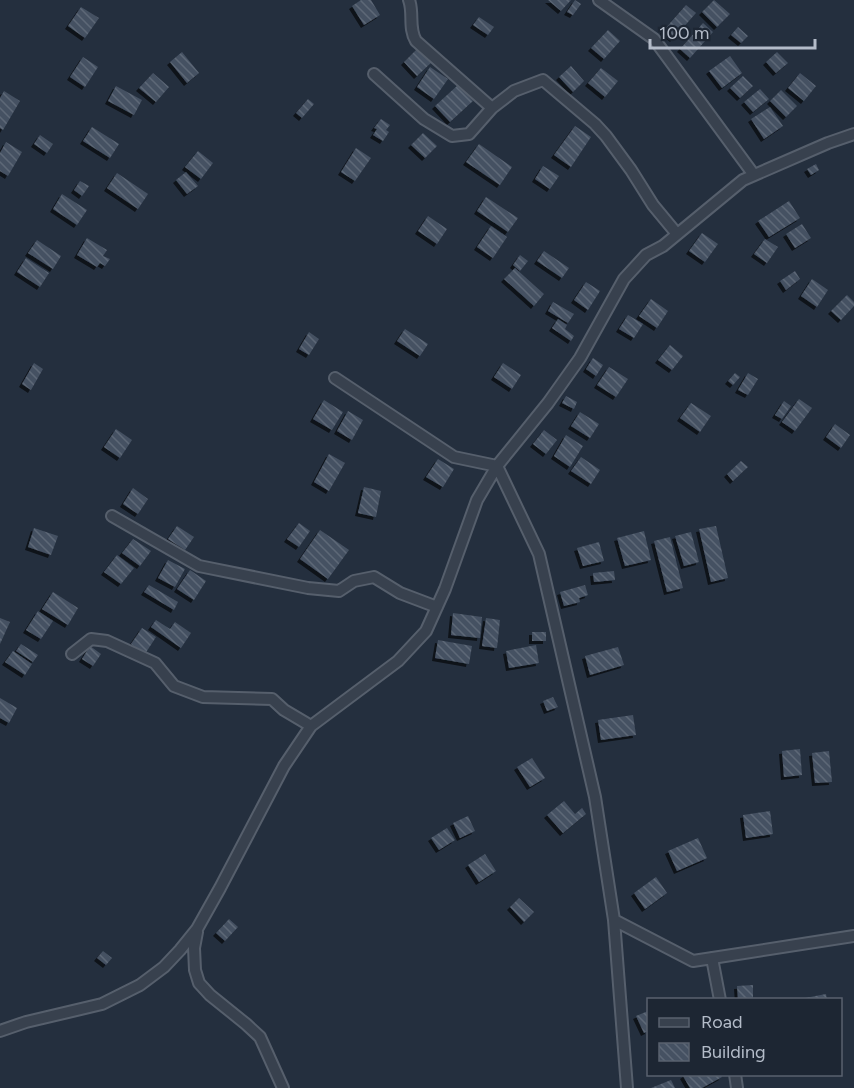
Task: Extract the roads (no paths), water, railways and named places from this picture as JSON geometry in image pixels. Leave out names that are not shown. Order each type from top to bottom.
[{"type":"street","points":[[409,0],[411,33],[416,40],[492,108]]},
{"type":"street","points":[[599,0],[654,39],[754,175]]},
{"type":"street","points":[[374,74],[424,118],[452,136],[469,134],[492,108],[514,91],[543,80],[606,135],[653,205],[677,234]]},
{"type":"street","points":[[0,1031],[26,1022],[102,1004],[140,985],[172,958],[197,929],[284,766],[311,726],[398,661],[426,631],[477,500],[496,466],[548,403],[580,358],[624,279],[646,255],[663,246],[743,180],[854,134]]},
{"type":"street","points":[[335,378],[454,457],[496,466]]},
{"type":"street","points":[[496,466],[538,554],[596,797],[614,920],[627,1088]]},
{"type":"street","points":[[112,516],[199,567],[308,588],[339,591],[354,581],[374,577],[400,593],[437,607]]},
{"type":"street","points":[[72,654],[92,639],[107,641],[155,663],[174,686],[203,697],[272,699],[311,726]]},
{"type":"street","points":[[614,920],[693,961],[854,936]]},
{"type":"street","points":[[197,929],[194,948],[195,969],[199,983],[260,1037],[283,1088]]},
{"type":"street","points":[[712,958],[720,998]]}]
